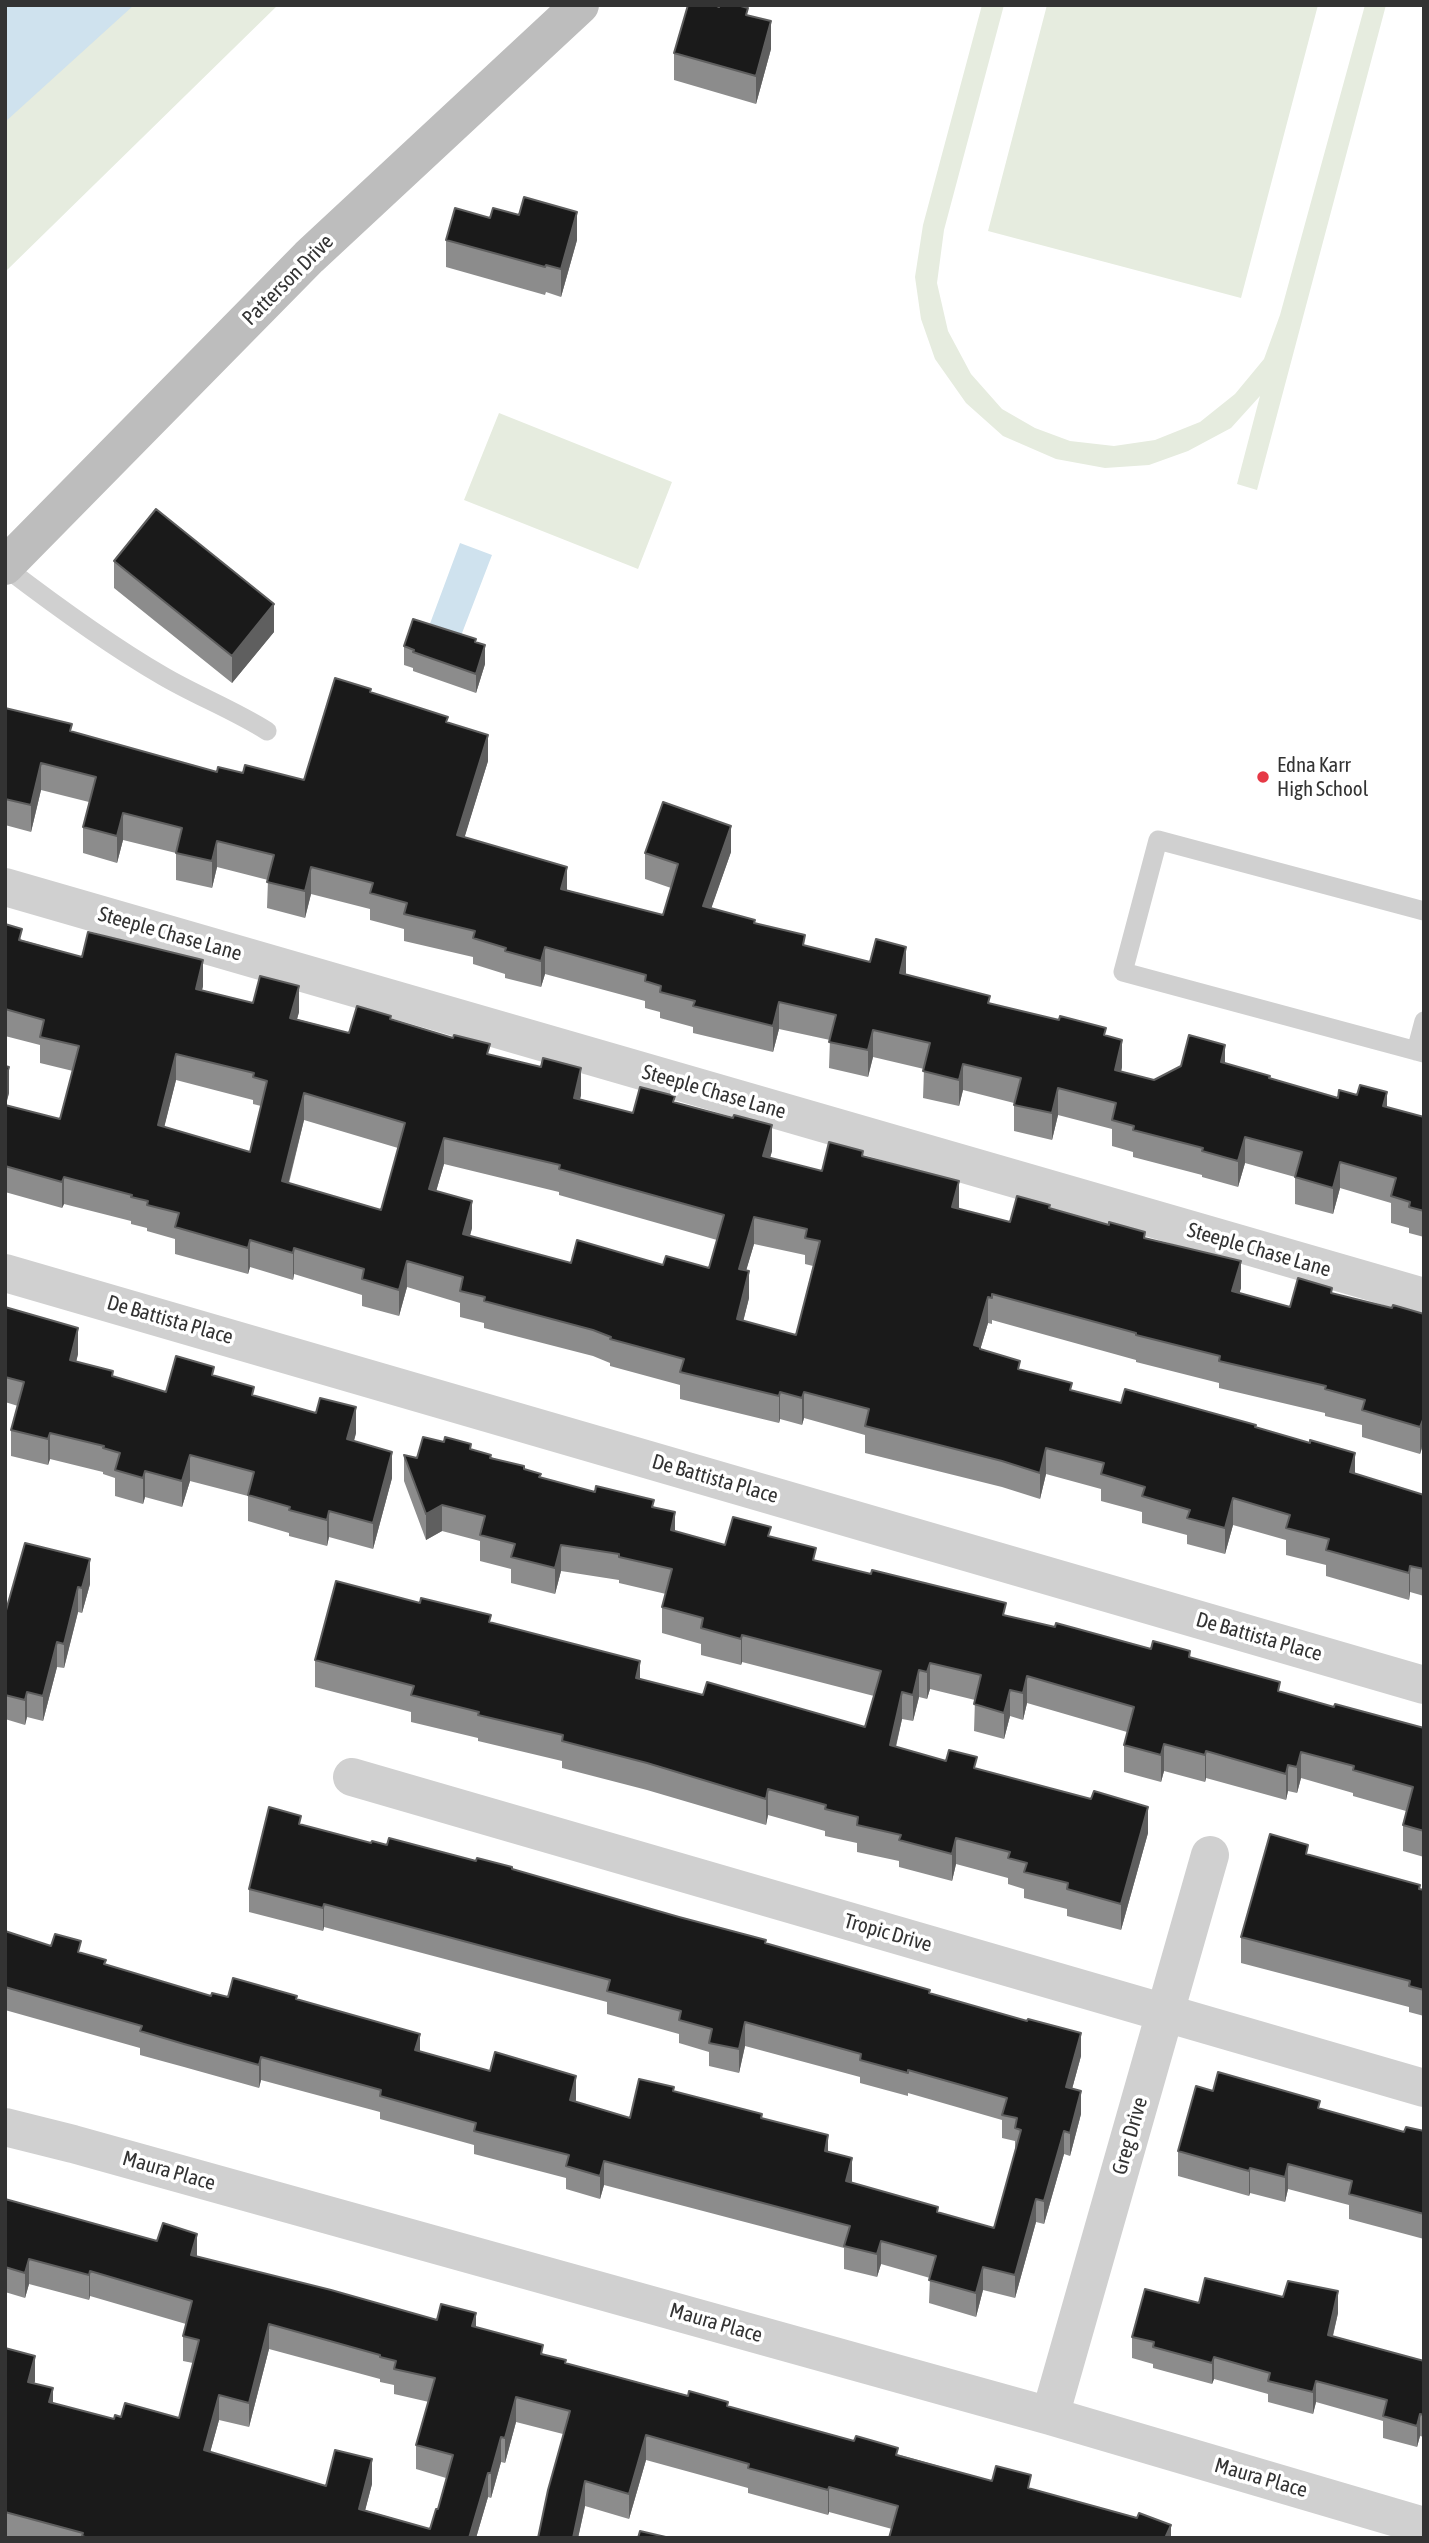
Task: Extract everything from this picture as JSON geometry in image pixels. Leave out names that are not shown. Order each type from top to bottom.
[{"type":"street","name":"Patterson Drive","points":[[5,566],[309,257],[580,5]]},
{"type":"street","name":"Steeple Chase Lane","points":[[5,887],[1424,1297]]},
{"type":"street","name":"De Battista Place","points":[[5,1273],[1424,1685]]},
{"type":"street","name":"Tropic Drive","points":[[352,1777],[1424,2088]]},
{"type":"street","name":"Greg Drive","points":[[1050,2416],[1210,1855]]},
{"type":"street","name":"Maura Place","points":[[5,2127],[1050,2416],[1424,2526]]},
{"type":"lane","points":[[5,566],[76,620],[164,677],[248,719],[267,732]]},
{"type":"lane","points":[[1424,911],[1158,840],[1123,972],[1420,1052],[1424,1021]]},
{"type":"shaded area","points":[[90,5],[278,5],[5,272],[5,76]]},
{"type":"shaded area","points":[[982,5],[1004,5],[944,230],[937,283],[948,331],[971,374],[1002,409],[1035,428],[1070,441],[1114,446],[1155,440],[1200,422],[1235,394],[1264,359],[1280,315],[1365,5],[1386,5],[1257,490],[1237,484],[1260,396],[1231,428],[1188,451],[1149,465],[1105,468],[1056,459],[1003,436],[966,403],[935,359],[921,319],[915,277],[923,225]]},
{"type":"shaded area","points":[[1047,5],[1318,5],[1241,298],[988,231]]},
{"type":"shaded area","points":[[499,413],[672,482],[638,569],[464,500]]},
{"type":"water","points":[[5,5],[134,5],[5,122]]},
{"type":"water","points":[[460,543],[492,555],[459,641],[428,629]]},
{"type":"building","points":[[688,5],[737,5],[748,8],[746,15],[771,21],[756,76],[674,53]]},
{"type":"building","points":[[524,197],[577,212],[561,269],[446,240],[455,208],[490,218],[493,208],[519,215]]},
{"type":"building","points":[[156,509],[274,604],[232,656],[114,561]]},
{"type":"building","points":[[413,619],[476,639],[475,642],[485,645],[476,674],[413,652],[414,650],[404,646]]},
{"type":"building","points":[[335,678],[448,717],[446,722],[488,735],[457,835],[567,867],[561,889],[663,915],[678,864],[645,853],[663,802],[731,826],[703,906],[755,920],[754,923],[805,935],[803,945],[870,962],[876,939],[906,947],[900,973],[990,996],[988,1003],[1059,1020],[1060,1016],[1106,1028],[1104,1035],[1122,1040],[1115,1070],[1154,1080],[1181,1066],[1189,1035],[1225,1045],[1221,1062],[1338,1098],[1339,1090],[1357,1095],[1360,1085],[1387,1092],[1383,1106],[1424,1117],[1424,1211],[1409,1207],[1410,1202],[1391,1196],[1396,1178],[1340,1162],[1333,1188],[1295,1177],[1302,1152],[1245,1137],[1238,1161],[1202,1151],[1203,1148],[1133,1130],[1134,1126],[1112,1120],[1116,1103],[1058,1088],[1052,1113],[1014,1105],[1021,1078],[963,1064],[959,1080],[923,1071],[930,1043],[873,1030],[868,1050],[829,1042],[836,1015],[779,1002],[773,1026],[693,1006],[695,1001],[660,992],[661,986],[645,981],[646,975],[545,947],[541,961],[505,951],[506,948],[473,938],[475,931],[404,914],[407,903],[370,893],[373,883],[311,867],[305,891],[267,882],[274,855],[217,841],[212,861],[176,853],[182,828],[123,813],[117,836],[83,827],[96,777],[41,763],[31,805],[5,799],[5,708],[72,724],[70,731],[217,772],[218,767],[243,773],[245,765],[304,780]]},
{"type":"building","points":[[5,924],[22,929],[19,940],[82,957],[88,932],[203,960],[196,989],[253,1003],[260,976],[299,986],[290,1018],[349,1033],[357,1006],[453,1038],[454,1035],[490,1044],[487,1054],[541,1067],[543,1058],[581,1068],[574,1098],[633,1113],[640,1087],[675,1096],[673,1102],[772,1125],[763,1156],[822,1171],[829,1142],[863,1151],[862,1156],[959,1181],[952,1207],[1010,1222],[1017,1196],[1109,1225],[1109,1222],[1145,1232],[1144,1238],[1241,1261],[1232,1291],[1290,1307],[1298,1278],[1332,1288],[1331,1293],[1424,1314],[1424,1417],[1420,1427],[1362,1410],[1365,1400],[1325,1389],[1326,1386],[1219,1361],[1220,1356],[992,1294],[992,1298],[988,1297],[974,1345],[1020,1361],[1018,1369],[1072,1383],[1070,1390],[1121,1403],[1125,1389],[1256,1425],[1255,1427],[1310,1443],[1310,1440],[1355,1453],[1350,1472],[1424,1495],[1424,1569],[1410,1566],[1409,1573],[1326,1550],[1329,1539],[1286,1528],[1290,1515],[1233,1498],[1225,1528],[1187,1518],[1190,1510],[1142,1496],[1145,1487],[1101,1474],[1104,1463],[1046,1448],[1040,1473],[865,1426],[869,1409],[804,1392],[802,1398],[780,1392],[779,1396],[680,1372],[684,1359],[610,1339],[611,1337],[593,1330],[484,1301],[485,1297],[460,1291],[463,1277],[407,1261],[399,1290],[362,1279],[364,1269],[294,1248],[293,1253],[250,1240],[248,1248],[175,1227],[179,1213],[147,1205],[148,1201],[131,1197],[132,1195],[64,1177],[62,1182],[5,1166],[5,1105],[60,1119],[79,1046],[40,1037],[44,1020],[5,1009]],"holes":[[[176,1054],[254,1073],[253,1077],[267,1081],[250,1152],[158,1125]],[[304,1093],[405,1123],[381,1210],[282,1181]],[[444,1138],[560,1165],[559,1169],[724,1215],[709,1268],[666,1256],[663,1265],[577,1240],[571,1263],[463,1234],[472,1201],[429,1189]],[[754,1217],[807,1229],[805,1238],[820,1241],[796,1335],[737,1319],[749,1271],[739,1269]]]},
{"type":"building","points":[[5,1307],[78,1328],[70,1360],[113,1371],[112,1376],[166,1392],[176,1356],[214,1367],[212,1375],[254,1387],[252,1395],[316,1413],[320,1398],[356,1407],[347,1439],[392,1452],[373,1523],[329,1511],[327,1520],[248,1495],[254,1472],[190,1455],[182,1481],[145,1471],[143,1478],[115,1470],[120,1453],[103,1448],[104,1446],[50,1433],[48,1439],[11,1430],[24,1382],[5,1377]]},
{"type":"building","points":[[423,1437],[444,1442],[445,1437],[471,1444],[470,1449],[491,1455],[490,1458],[524,1466],[524,1469],[541,1474],[539,1477],[595,1492],[596,1486],[654,1500],[652,1507],[675,1512],[671,1530],[725,1545],[733,1517],[771,1527],[768,1536],[816,1548],[813,1560],[871,1574],[872,1570],[1006,1603],[1003,1615],[1055,1627],[1056,1623],[1151,1649],[1153,1641],[1190,1651],[1189,1657],[1280,1682],[1278,1691],[1424,1728],[1424,1831],[1403,1825],[1413,1787],[1353,1770],[1354,1766],[1301,1752],[1297,1767],[1288,1765],[1286,1774],[1206,1751],[1205,1755],[1164,1744],[1161,1755],[1124,1745],[1134,1707],[1027,1676],[1023,1693],[1010,1690],[1004,1713],[974,1704],[981,1675],[930,1663],[927,1672],[919,1670],[913,1695],[902,1692],[890,1745],[946,1761],[949,1750],[977,1757],[974,1768],[1091,1799],[1094,1791],[1148,1807],[1121,1904],[1067,1889],[1068,1883],[1024,1872],[1027,1863],[1008,1858],[1010,1852],[956,1838],[952,1854],[899,1840],[901,1835],[857,1825],[858,1817],[825,1809],[826,1805],[768,1789],[766,1799],[562,1741],[563,1735],[478,1715],[479,1712],[411,1695],[414,1686],[315,1660],[336,1581],[420,1603],[421,1598],[491,1615],[489,1622],[640,1661],[636,1678],[703,1695],[707,1682],[865,1727],[881,1671],[742,1635],[741,1639],[701,1628],[703,1618],[662,1607],[672,1569],[619,1557],[619,1554],[561,1545],[555,1568],[511,1557],[515,1544],[480,1535],[485,1516],[442,1505],[426,1514],[404,1455],[417,1458]]},
{"type":"building","points":[[25,1543],[90,1559],[82,1588],[78,1587],[64,1644],[57,1642],[43,1696],[27,1692],[25,1700],[5,1695],[5,1614]]},
{"type":"building","points":[[269,1807],[301,1816],[299,1824],[371,1843],[372,1841],[387,1845],[389,1838],[476,1861],[477,1858],[512,1867],[766,1940],[765,1943],[930,1990],[929,1993],[1027,2021],[1028,2019],[1081,2033],[1066,2087],[1081,2091],[1070,2133],[1064,2131],[1044,2201],[1036,2199],[1015,2275],[983,2267],[976,2293],[929,2280],[936,2256],[881,2241],[877,2254],[844,2246],[850,2226],[604,2161],[600,2176],[566,2166],[569,2155],[474,2131],[476,2123],[380,2096],[381,2090],[261,2057],[259,2065],[140,2031],[142,2026],[5,1987],[5,1931],[51,1946],[55,1934],[81,1941],[78,1952],[106,1960],[104,1964],[211,1996],[212,1993],[228,1997],[233,1978],[420,2034],[415,2050],[490,2071],[495,2052],[576,2076],[570,2100],[630,2118],[639,2079],[674,2087],[673,2091],[762,2114],[761,2118],[828,2135],[825,2151],[852,2158],[846,2181],[938,2207],[937,2212],[994,2228],[1021,2130],[1015,2128],[1017,2118],[1002,2115],[1007,2098],[908,2070],[908,2073],[860,2060],[861,2054],[745,2022],[739,2049],[709,2043],[712,2029],[679,2020],[681,2011],[607,1991],[610,1980],[324,1904],[323,1908],[249,1889]]},
{"type":"building","points":[[1270,1834],[1308,1845],[1306,1854],[1420,1885],[1419,1889],[1424,1890],[1424,1990],[1409,1986],[1410,1981],[1241,1937]]},
{"type":"building","points":[[1218,2072],[1320,2101],[1318,2108],[1404,2132],[1406,2127],[1424,2131],[1424,2214],[1349,2194],[1352,2181],[1288,2164],[1285,2177],[1250,2168],[1249,2171],[1178,2151],[1196,2086],[1213,2091]]},
{"type":"building","points":[[5,2199],[157,2241],[163,2223],[197,2234],[191,2255],[437,2320],[441,2304],[476,2313],[472,2326],[543,2345],[541,2354],[566,2360],[565,2363],[688,2396],[689,2391],[728,2402],[727,2406],[854,2441],[856,2436],[898,2448],[896,2455],[992,2481],[996,2466],[1031,2475],[1028,2488],[1137,2518],[1139,2513],[1171,2525],[1166,2536],[1170,2538],[889,2538],[898,2506],[748,2468],[749,2464],[646,2435],[629,2494],[585,2481],[573,2538],[538,2538],[570,2411],[516,2397],[505,2438],[501,2437],[491,2473],[488,2473],[469,2538],[88,2538],[82,2536],[83,2533],[5,2512],[5,2348],[35,2356],[28,2382],[53,2388],[49,2402],[114,2419],[115,2415],[121,2417],[125,2403],[179,2418],[199,2340],[183,2336],[192,2301],[90,2271],[89,2275],[29,2259],[25,2273],[5,2267]],"holes":[[[269,2324],[396,2361],[394,2369],[435,2378],[416,2445],[453,2455],[430,2529],[359,2509],[372,2459],[335,2450],[326,2486],[204,2450],[219,2395],[249,2403]]]},
{"type":"building","points":[[1205,2278],[1283,2297],[1288,2281],[1338,2291],[1328,2335],[1424,2361],[1424,2415],[1420,2414],[1417,2426],[1383,2416],[1387,2400],[1316,2381],[1313,2392],[1268,2381],[1270,2373],[1214,2357],[1212,2363],[1153,2347],[1154,2342],[1132,2337],[1145,2289],[1199,2303]]},
{"type":"building","points":[[640,2531],[670,2538],[638,2538]]},
{"type":"place","name":"Edna Karr High School","points":[[1263,777]]}]
